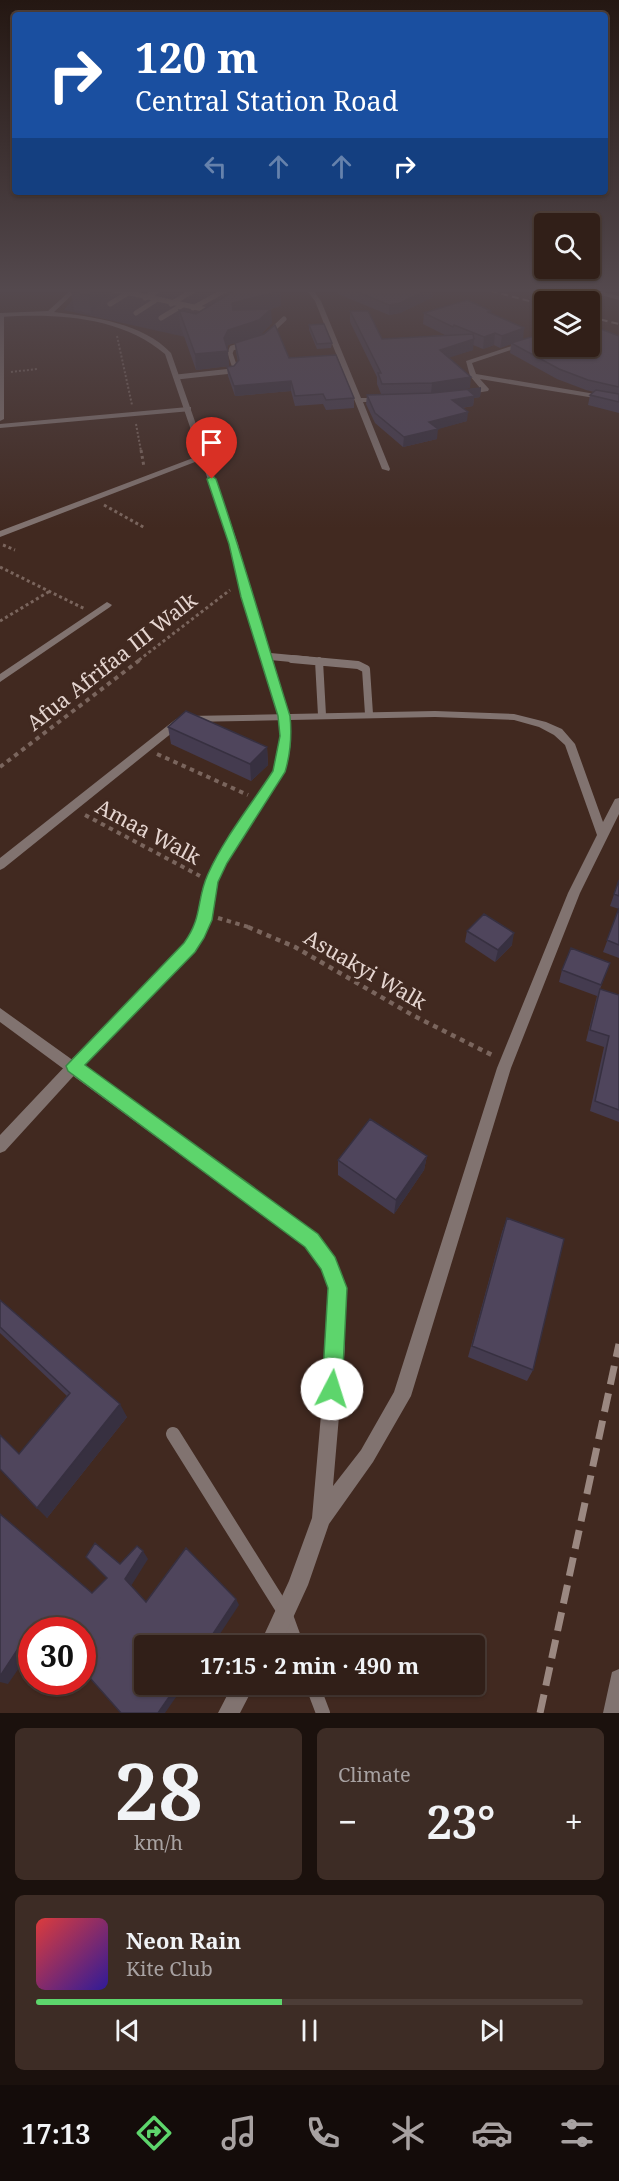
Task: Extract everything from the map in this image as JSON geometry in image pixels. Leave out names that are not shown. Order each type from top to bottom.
[{"type":"street","points":[[0,1146],[189,948],[199,934],[206,915],[211,882],[220,861],[279,772],[284,755],[286,736],[284,716],[242,580],[234,544],[174,368]]},
{"type":"street","points":[[345,368],[386,469]]},
{"type":"street","points":[[464,394],[485,390],[473,376],[470,368]]},
{"type":"street","points":[[0,419],[1,373]]},
{"type":"street","points":[[473,376],[619,400]]},
{"type":"street","points":[[358,400],[388,400]]},
{"type":"street","points":[[0,426],[188,409]]},
{"type":"street","points":[[0,534],[204,457]]},
{"type":"street","points":[[0,679],[107,605]]},
{"type":"street","points":[[0,865],[180,721],[369,714],[514,717],[542,724],[558,732],[570,744],[602,834]]},
{"type":"street","points":[[321,1518],[367,1456],[402,1396],[507,1062],[574,893],[619,802]]},
{"type":"street","points":[[0,1014],[311,1241],[328,1264],[337,1288],[336,1346],[321,1518],[298,1585],[274,1635]]},
{"type":"street","points":[[613,1713],[619,1679]]},
{"type":"street","points":[[228,1713],[239,1695]]},
{"type":"lane","points":[[177,377],[232,371],[235,368]]},
{"type":"lane","points":[[265,656],[358,665],[366,669],[369,714]]},
{"type":"lane","points":[[320,661],[322,715]]},
{"type":"lane","points":[[173,1434],[285,1614],[293,1635]]},
{"type":"lane","points":[[316,1695],[323,1713]]},
{"type":"path","points":[[1,373],[37,369]]},
{"type":"path","points":[[94,497],[116,514],[145,528]]},
{"type":"path","points":[[0,543],[15,550]]},
{"type":"path","points":[[0,567],[81,606],[93,615]]},
{"type":"path","name":"Afua Afrifaa III Walk","points":[[0,767],[242,580]]},
{"type":"path","points":[[1,620],[50,591]]},
{"type":"path","points":[[145,748],[260,800]]},
{"type":"path","name":"Amaa Walk","points":[[71,807],[167,861],[211,882]]},
{"type":"path","name":"Asuakyi Walk","points":[[206,915],[244,923],[302,950],[415,1016],[507,1062]]},
{"type":"building","points":[[227,368],[341,368],[354,398],[326,400],[323,394],[295,396],[291,381],[234,386]]},
{"type":"building","points":[[378,368],[461,368],[471,377],[432,383],[382,384],[378,373],[381,373]]},
{"type":"building","points":[[557,368],[619,368],[619,387],[588,380]]},
{"type":"building","points":[[481,388],[468,390],[475,396],[452,400],[468,412],[429,422],[438,429],[404,437],[375,413],[367,395],[432,393]]},
{"type":"building","points":[[596,390],[619,394],[619,402],[590,395]]},
{"type":"building","points":[[186,711],[267,747],[250,764],[168,727]]},
{"type":"building","points":[[619,880],[619,896],[614,894]]},
{"type":"building","points":[[619,908],[619,945],[607,940]]},
{"type":"building","points":[[484,914],[514,933],[498,950],[467,931]]},
{"type":"building","points":[[571,948],[610,963],[601,985],[562,970]]},
{"type":"building","points":[[600,989],[619,995],[619,1110],[595,1101],[609,1036],[590,1030]]},
{"type":"building","points":[[370,1119],[427,1156],[396,1200],[338,1160]]},
{"type":"building","points":[[507,1218],[564,1239],[533,1370],[472,1346]]},
{"type":"building","points":[[0,1300],[120,1404],[37,1508],[0,1469],[0,1435],[19,1454],[70,1393],[0,1327]]},
{"type":"building","points":[[0,1514],[92,1593],[107,1578],[86,1557],[95,1543],[120,1564],[137,1546],[143,1551],[125,1579],[146,1602],[186,1548],[236,1599],[212,1635],[134,1635],[134,1695],[170,1695],[158,1713],[121,1713],[96,1685],[96,1617],[18,1617],[18,1649],[0,1676]]},
{"type":"railway","points":[[540,1713],[619,1344]]},
{"type":"route","points":[[212,479],[234,544],[246,597],[284,716],[286,736],[284,755],[279,772],[220,861],[211,882],[205,920],[199,934],[189,948],[74,1066],[311,1241],[328,1264],[337,1288],[336,1346],[332,1389]]}]
